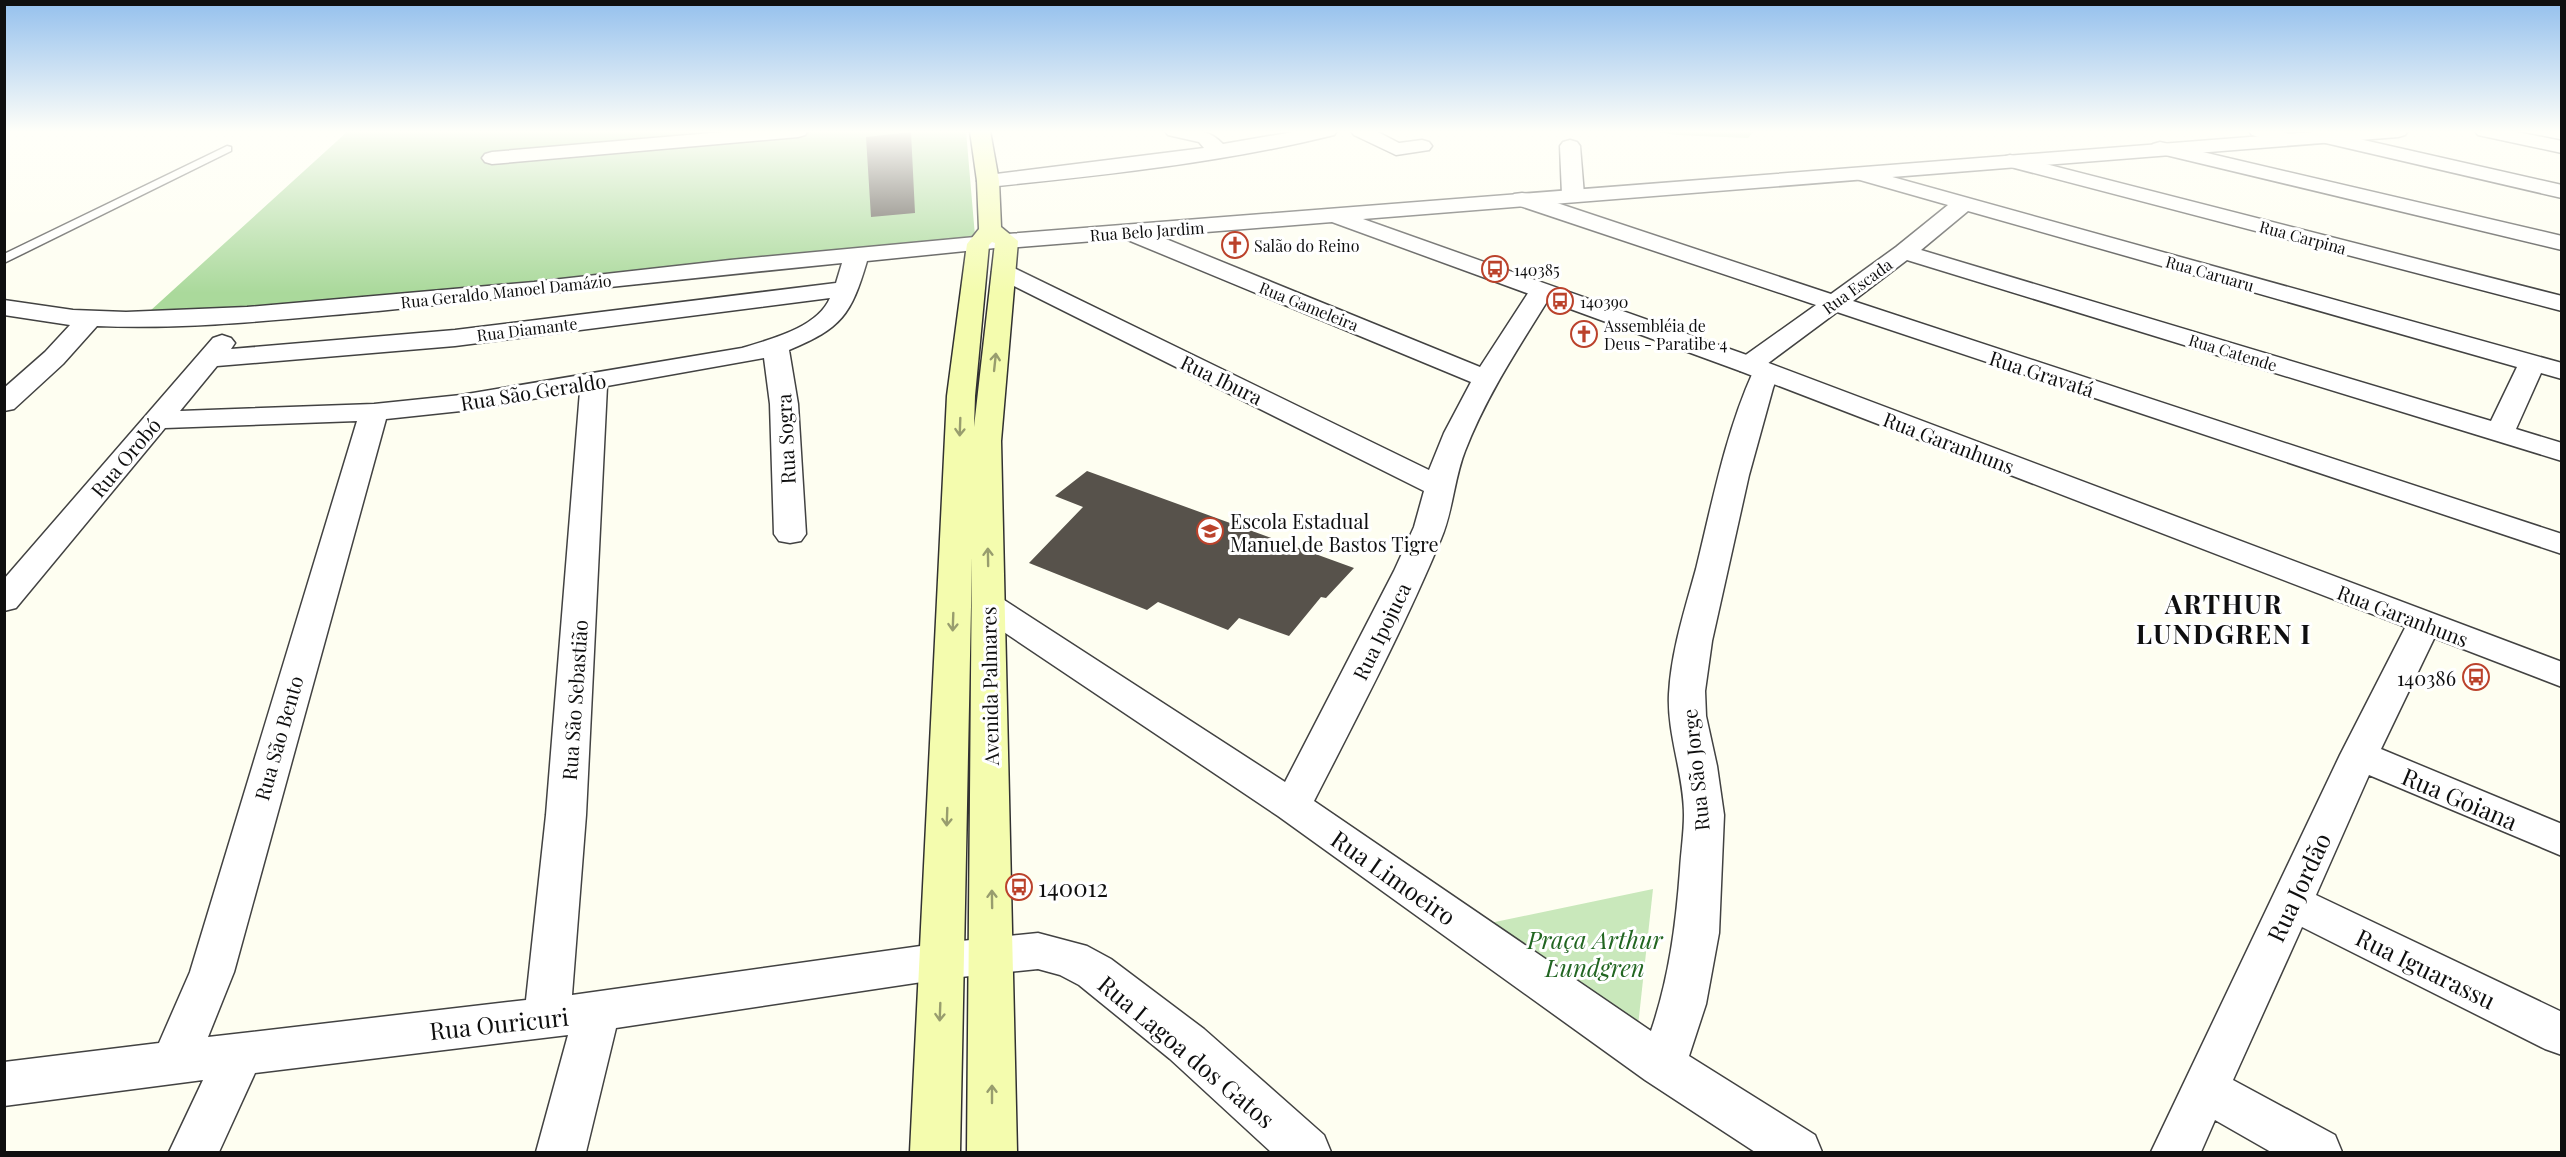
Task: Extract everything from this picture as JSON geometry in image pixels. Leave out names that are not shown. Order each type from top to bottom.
[{"type":"main road","name":"Avenida Palmares","points":[[988,185],[995,247],[987,441],[993,1152]]},
{"type":"main road","name":"Avenida Palmares","points":[[935,1152],[961,396],[995,247]]},
{"type":"street","points":[[1572,185],[1573,195]]},
{"type":"street","name":"Rua Belo Jardim","points":[[995,247],[1522,199],[1710,185]]},
{"type":"street","name":"Rua Caruaru","points":[[1898,185],[2562,370]]},
{"type":"street","name":"Rua Carpina","points":[[2103,185],[2562,304]]},
{"type":"street","points":[[2317,185],[2562,243]]},
{"type":"street","points":[[2532,185],[2562,192]]},
{"type":"street","name":"Rua Gravatá","points":[[1522,199],[2562,545]]},
{"type":"street","name":"Rua Escada","points":[[1757,368],[1832,304],[1904,252],[1963,204]]},
{"type":"street","name":"Rua Garanhuns","points":[[1333,216],[1757,368],[2562,675]]},
{"type":"street","name":"Rua Gameleira","points":[[1131,233],[1486,378]]},
{"type":"street","name":"Rua Geraldo Manoel Damázio","points":[[4,307],[55,316],[90,319],[126,320],[247,315],[534,289],[857,255],[995,247]]},
{"type":"street","name":"Rua Ibura","points":[[995,247],[1440,487]]},
{"type":"street","name":"Rua Catende","points":[[1904,252],[2562,452]]},
{"type":"street","name":"Rua São Geraldo","points":[[157,420],[374,412],[461,403],[745,355],[775,345],[828,319],[836,311],[857,255]]},
{"type":"street","name":"Rua Diamante","points":[[207,359],[455,338],[845,289]]},
{"type":"street","name":"Rua Ipojuca","points":[[1292,806],[1427,535],[1437,506],[1449,455],[1486,378],[1541,292]]},
{"type":"street","name":"Rua Orobó","points":[[4,601],[207,359],[247,315]]},
{"type":"street","points":[[4,403],[54,358],[90,319]]},
{"type":"street","name":"Rua Sogra","points":[[775,345],[784,404],[790,534]]},
{"type":"street","points":[[2500,434],[2532,363]]},
{"type":"street","name":"Rua São Jorge","points":[[1662,1065],[1683,1004],[1697,933],[1704,815],[1698,766],[1687,716],[1687,691],[1695,641],[1734,475],[1759,388],[1757,368]]},
{"type":"street","name":"Rua São Sebastião","points":[[547,1018],[566,815],[594,381]]},
{"type":"street","name":"Rua São Bento","points":[[175,1061],[212,972],[374,412]]},
{"type":"street","name":"Rua Limoeiro","points":[[988,606],[1292,806],[1662,1065],[1797,1152]]},
{"type":"street","name":"Rua Jordão","points":[[2176,1152],[2207,1090],[2359,755],[2424,624]]},
{"type":"street","name":"Rua Goiana","points":[[2359,755],[2562,841]]},
{"type":"street","name":"Rua Iguarassu","points":[[2291,902],[2562,1035]]},
{"type":"street","name":"Rua Lagoa dos Gatos","points":[[992,955],[1038,951],[1071,959],[1095,972],[1187,1044],[1306,1152]]},
{"type":"street","name":"Rua Ouricuri","points":[[4,1084],[240,1053],[597,1012],[992,955]]},
{"type":"street","points":[[561,1152],[597,1012]]},
{"type":"street","points":[[194,1152],[240,1053]]},
{"type":"street","points":[[2207,1090],[2317,1152]]},
{"type":"lane","points":[[4,259],[154,185]]},
{"type":"green space","points":[[289,185],[971,185],[975,236],[338,302],[150,311]]},
{"type":"green space","name":"Praça Arthur Lundgren","points":[[1653,889],[1636,1044],[1471,927]]},
{"type":"building","points":[[869,185],[914,185],[915,213],[871,217]]},
{"type":"building","points":[[1087,471],[1354,568],[1326,598],[1321,597],[1289,636],[1239,618],[1228,630],[1158,602],[1147,610],[1029,563],[1083,507],[1055,496]]},
{"type":"place","name":"Salão do Reino","points":[[1235,245]]},
{"type":"place","name":"140385","points":[[1495,269]]},
{"type":"place","name":"140390","points":[[1560,301]]},
{"type":"place","name":"Assembléia de Deus - Paratibe 4","points":[[1584,334]]},
{"type":"place","name":"Escola Estadual Manuel de Bastos Tigre","points":[[1210,531]]},
{"type":"place","name":"140386","points":[[2476,677]]},
{"type":"place","name":"140012","points":[[1019,887]]},
{"type":"district","name":"ARTHUR LUNDGREN I","points":[[2224,618]]}]
